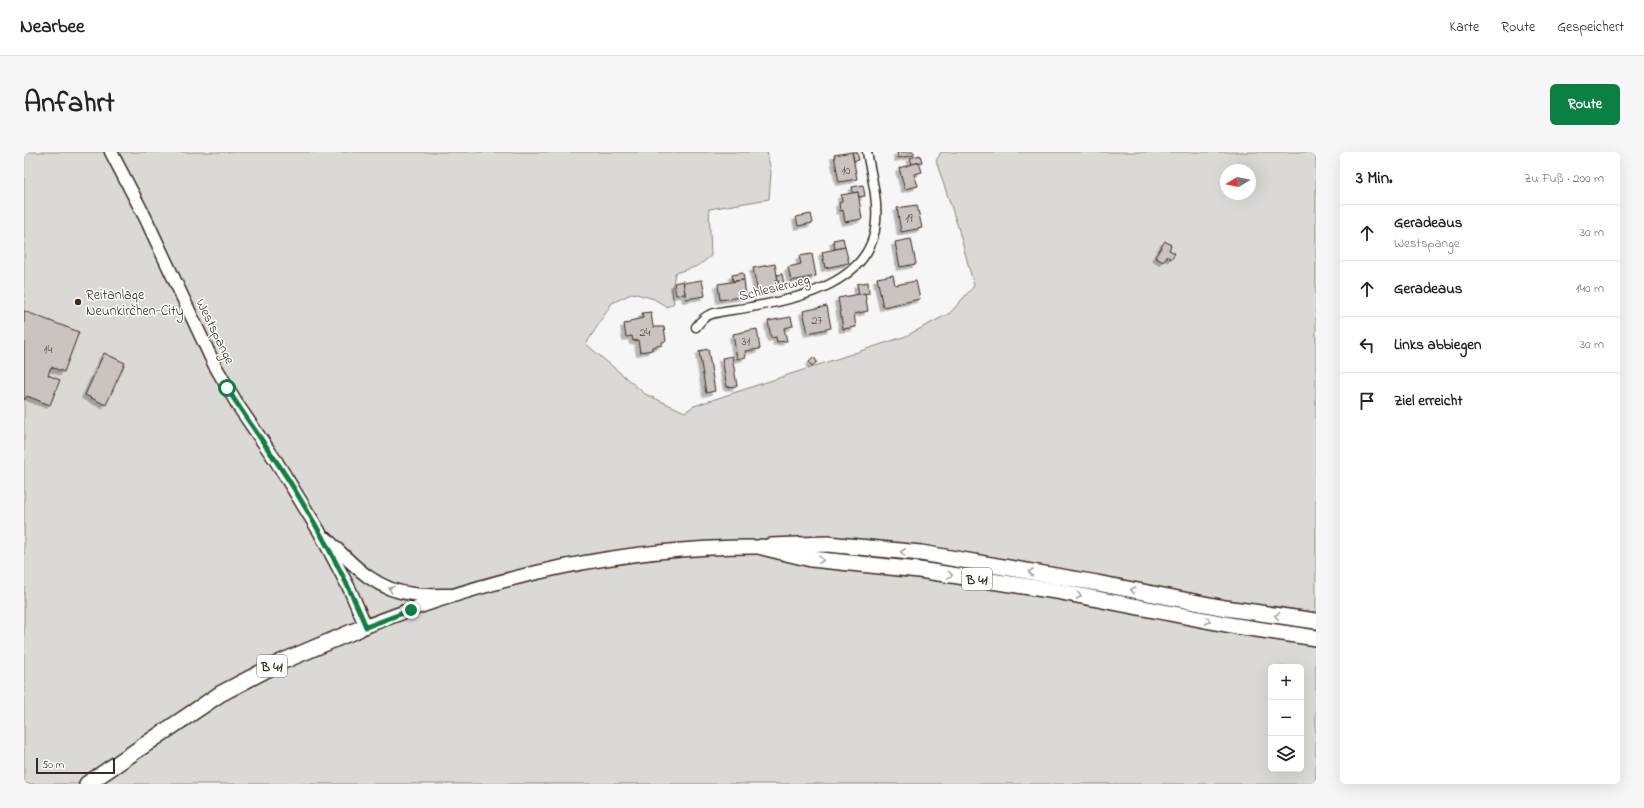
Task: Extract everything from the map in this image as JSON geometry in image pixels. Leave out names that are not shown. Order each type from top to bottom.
[{"type":"highway","name":"B 41","points":[[762,547],[783,544],[827,544],[921,554],[1097,584],[1225,608],[1316,621]]},
{"type":"highway","name":"B 41","points":[[762,547],[796,557],[949,574],[1056,591],[1236,626],[1316,638]]},
{"type":"highway","name":"B 41","points":[[87,784],[220,694],[281,662],[363,628]]},
{"type":"main road","name":"Westspange","points":[[111,152],[145,217],[214,364],[256,433],[293,487],[320,531]]},
{"type":"main road","points":[[320,531],[363,628]]},
{"type":"main road","points":[[320,531],[358,570],[378,584],[413,594],[457,595]]},
{"type":"main road","name":"B 41","points":[[363,628],[457,595],[540,571],[601,559],[679,549],[762,547]]},
{"type":"street","name":"Schlesierweg","points":[[696,327],[709,315],[770,304],[803,296],[827,286],[846,274],[863,259],[871,244],[876,223],[876,204],[867,152]]},
{"type":"shaded area","points":[[24,152],[767,152],[771,172],[769,199],[709,209],[711,256],[698,266],[675,273],[672,290],[674,303],[667,307],[654,299],[633,293],[612,303],[586,344],[645,394],[685,412],[694,406],[906,336],[950,313],[974,286],[958,227],[936,161],[941,152],[1316,152],[1316,784],[24,784]]},
{"type":"building","points":[[852,152],[857,152],[859,160],[854,161]]},
{"type":"building","points":[[852,152],[857,179],[839,182],[834,155]]},
{"type":"building","points":[[897,152],[914,152],[914,155],[898,158]]},
{"type":"building","points":[[920,155],[922,162],[912,164],[910,158]]},
{"type":"building","points":[[919,162],[922,172],[914,174],[918,186],[905,189],[899,168]]},
{"type":"building","points":[[863,185],[865,196],[858,197],[858,192],[853,193],[852,187]]},
{"type":"building","points":[[858,192],[862,219],[845,222],[843,210],[840,211],[839,203],[842,202],[841,195]]},
{"type":"building","points":[[917,205],[922,228],[901,232],[897,208]]},
{"type":"building","points":[[811,214],[813,223],[798,226],[796,217]]},
{"type":"building","points":[[843,238],[845,247],[835,249],[833,240]]},
{"type":"building","points":[[911,239],[916,264],[900,267],[895,242]]},
{"type":"building","points":[[1165,241],[1171,245],[1169,250],[1175,253],[1171,259],[1167,256],[1163,262],[1155,257]]},
{"type":"building","points":[[845,247],[849,263],[825,268],[822,252]]},
{"type":"building","points":[[812,254],[816,276],[791,281],[788,267],[801,264],[799,256]]},
{"type":"building","points":[[775,264],[778,280],[775,280],[777,290],[758,293],[753,268]]},
{"type":"building","points":[[743,273],[744,280],[733,281],[732,275]]},
{"type":"building","points":[[782,274],[784,284],[779,285],[777,275]]},
{"type":"building","points":[[893,275],[895,285],[916,281],[920,299],[883,307],[877,278]]},
{"type":"building","points":[[702,280],[705,296],[686,299],[683,283]]},
{"type":"building","points":[[744,280],[746,296],[720,300],[718,284]]},
{"type":"building","points":[[683,281],[685,294],[676,295],[674,283]]},
{"type":"building","points":[[868,282],[869,293],[859,295],[857,284]]},
{"type":"building","points":[[865,293],[868,311],[854,314],[856,327],[843,329],[838,298]]},
{"type":"building","points":[[827,306],[831,328],[808,333],[803,311]]},
{"type":"building","points":[[24,311],[79,332],[64,372],[51,367],[48,375],[60,380],[50,405],[27,396],[24,399]]},
{"type":"building","points":[[651,312],[653,327],[664,327],[666,341],[662,342],[662,345],[652,347],[652,350],[640,352],[638,340],[633,341],[632,336],[626,337],[624,324],[643,318],[642,313]]},
{"type":"building","points":[[791,317],[793,326],[784,328],[787,341],[777,342],[776,337],[771,338],[768,321]]},
{"type":"building","points":[[757,329],[760,349],[745,351],[746,357],[737,359],[733,334]]},
{"type":"building","points":[[708,349],[715,391],[706,393],[699,351]]},
{"type":"building","points":[[104,353],[125,363],[106,405],[85,395]]},
{"type":"building","points":[[732,356],[737,386],[727,387],[722,358]]},
{"type":"building","points":[[814,357],[817,362],[812,366],[809,362]]},
{"type":"place","name":"Reitanlage Neunkirchen-City","points":[[78,302]]},
{"type":"route","points":[[227,388],[293,487],[320,531],[350,590],[366,627],[411,610]]}]
